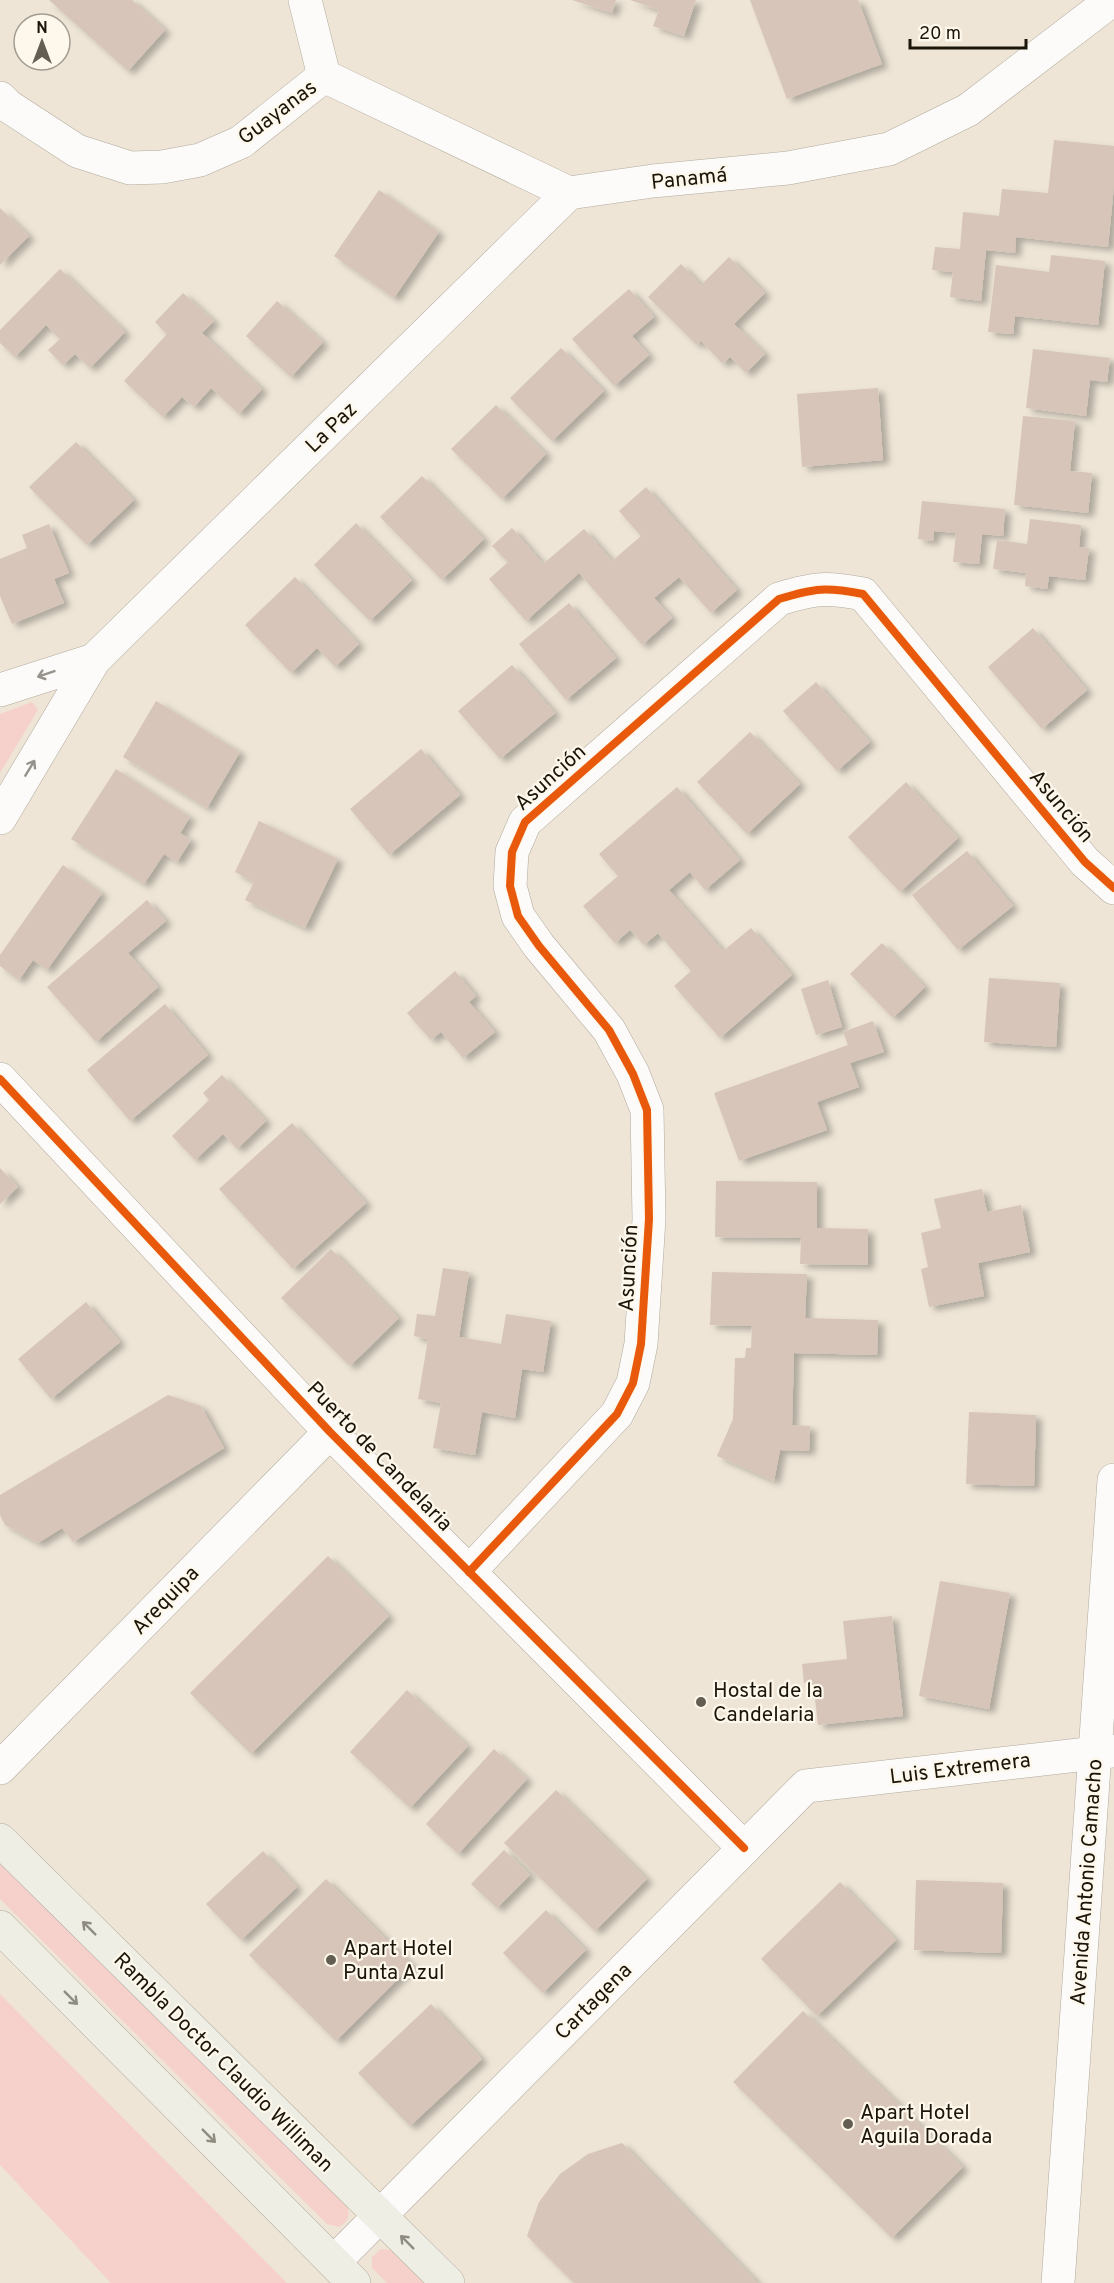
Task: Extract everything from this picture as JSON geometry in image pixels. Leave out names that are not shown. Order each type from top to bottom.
[{"type":"main road","name":"Rambla Doctor Claudio Williman","points":[[0,1840],[448,2283]]},
{"type":"main road","points":[[0,1927],[344,2272]]},
{"type":"street","points":[[305,0],[324,76],[569,193]]},
{"type":"street","name":"Panamá","points":[[569,193],[653,181],[788,168],[889,149],[968,110],[1112,0]]},
{"type":"street","name":"Guayanas","points":[[3,106],[77,151],[130,168],[162,167],[200,160],[241,142],[324,76]]},
{"type":"street","name":"La Paz","points":[[0,818],[94,660],[569,193]]},
{"type":"street","name":"Asunción","points":[[469,1572],[617,1414],[633,1383],[641,1344],[649,1219],[647,1110],[633,1074],[609,1030],[539,946],[518,916],[510,886],[512,852],[525,822],[779,599],[806,591],[830,588],[863,594],[1085,862],[1114,888]]},
{"type":"street","name":"La Paz","points":[[0,690],[94,660]]},
{"type":"street","name":"Puerto de Candelaria","points":[[0,1079],[330,1432],[744,1848]]},
{"type":"street","name":"Arequipa","points":[[0,1768],[330,1432]]},
{"type":"street","name":"Avenida Antonio Camacho","points":[[1058,2283],[1104,1752],[1114,1480]]},
{"type":"street","name":"Luis Extremera","points":[[806,1786],[1104,1752]]},
{"type":"street","name":"Cartagena","points":[[344,2272],[380,2216],[806,1786]]},
{"type":"shaded area","points":[[32,702],[38,710],[0,773],[0,714]]},
{"type":"shaded area","points":[[0,1861],[348,2208],[349,2214],[344,2223],[339,2227],[327,2224],[0,1899]]},
{"type":"shaded area","points":[[0,1994],[287,2283],[111,2283],[0,2165]]},
{"type":"shaded area","points":[[381,2249],[391,2250],[424,2283],[387,2283],[372,2268],[372,2257]]},
{"type":"building","points":[[49,0],[132,0],[165,30],[128,71],[72,21],[72,12],[62,12]]},
{"type":"building","points":[[572,0],[616,0],[612,13]]},
{"type":"building","points":[[630,0],[696,0],[684,36],[653,26],[659,10]]},
{"type":"building","points":[[750,0],[858,0],[882,64],[787,99]]},
{"type":"building","points":[[1054,140],[1114,146],[1114,185],[1108,247],[1016,237],[1015,253],[986,250],[981,301],[950,297],[953,272],[932,270],[935,247],[960,249],[963,212],[999,216],[1002,189],[1048,193]]},
{"type":"building","points":[[379,190],[439,232],[394,298],[334,256]]},
{"type":"building","points":[[0,208],[29,236],[0,265]]},
{"type":"building","points":[[1051,255],[1105,261],[1098,325],[1015,316],[1013,334],[988,332],[996,265],[1049,272]]},
{"type":"building","points":[[729,257],[765,293],[734,324],[765,354],[746,373],[730,357],[723,364],[701,341],[697,345],[648,297],[681,264],[701,285]]},
{"type":"building","points":[[60,269],[125,332],[90,368],[75,354],[63,365],[48,350],[60,339],[46,325],[15,357],[0,343],[0,330]]},
{"type":"building","points":[[629,289],[654,317],[632,336],[649,355],[614,386],[572,339]]},
{"type":"building","points":[[183,293],[214,321],[202,333],[262,389],[239,414],[211,388],[194,407],[182,397],[163,417],[124,381],[167,334],[155,322]]},
{"type":"building","points":[[277,301],[323,342],[291,377],[246,336]]},
{"type":"building","points":[[561,348],[604,391],[552,441],[510,398]]},
{"type":"building","points":[[1033,349],[1110,358],[1107,382],[1090,380],[1086,416],[1026,408]]},
{"type":"building","points":[[878,388],[883,460],[802,467],[797,394]]},
{"type":"building","points":[[496,405],[546,454],[502,499],[451,449]]},
{"type":"building","points":[[1023,416],[1075,421],[1070,471],[1092,473],[1088,513],[1014,505]]},
{"type":"building","points":[[76,442],[134,500],[87,545],[29,487]]},
{"type":"building","points":[[422,476],[484,539],[442,580],[380,517]]},
{"type":"building","points":[[646,487],[737,590],[711,613],[679,577],[654,598],[672,618],[642,645],[579,573],[526,621],[489,579],[508,562],[492,546],[512,528],[543,564],[584,529],[612,561],[641,536],[619,511]]},
{"type":"building","points":[[922,501],[1005,509],[1003,536],[982,534],[979,564],[953,562],[956,533],[934,531],[933,541],[918,539]]},
{"type":"building","points":[[1030,519],[1081,525],[1079,547],[1089,548],[1085,580],[1049,576],[1047,589],[1025,586],[1026,573],[993,569],[997,540],[1027,544]]},
{"type":"building","points":[[356,523],[412,580],[370,621],[314,565]]},
{"type":"building","points":[[49,524],[69,573],[54,579],[64,603],[12,624],[0,596],[0,559],[27,548],[22,535]]},
{"type":"building","points":[[295,577],[359,644],[335,667],[317,648],[291,673],[245,625]]},
{"type":"building","points":[[569,603],[616,658],[566,700],[519,644]]},
{"type":"building","points":[[1033,628],[1087,690],[1042,729],[988,667]]},
{"type":"building","points":[[512,665],[555,713],[500,759],[458,711]]},
{"type":"building","points":[[816,682],[870,742],[837,771],[783,711]]},
{"type":"building","points":[[156,701],[240,752],[207,808],[123,757]]},
{"type":"building","points":[[750,732],[800,784],[747,834],[697,782]]},
{"type":"building","points":[[421,749],[460,795],[389,855],[350,809]]},
{"type":"building","points":[[116,769],[190,817],[180,833],[191,840],[177,862],[164,854],[144,884],[71,839]]},
{"type":"building","points":[[906,782],[958,838],[900,892],[848,837]]},
{"type":"building","points":[[677,787],[740,860],[705,890],[690,872],[669,890],[723,951],[751,928],[792,975],[720,1038],[674,986],[691,971],[658,933],[644,945],[630,930],[615,943],[583,906],[618,876],[599,854]]},
{"type":"building","points":[[259,821],[338,859],[305,928],[245,900],[254,882],[235,872]]},
{"type":"building","points":[[967,851],[1013,906],[958,950],[912,895]]},
{"type":"building","points":[[63,865],[102,893],[47,970],[33,960],[19,980],[0,966],[0,955]]},
{"type":"building","points":[[147,900],[166,921],[128,953],[158,987],[96,1042],[47,987]]},
{"type":"building","points":[[882,943],[925,987],[893,1018],[850,974]]},
{"type":"building","points":[[455,971],[476,996],[469,1002],[495,1032],[463,1058],[441,1032],[431,1040],[407,1013]]},
{"type":"building","points":[[989,978],[1060,983],[1056,1047],[984,1042]]},
{"type":"building","points":[[828,980],[842,1027],[816,1035],[801,989]]},
{"type":"building","points":[[165,1004],[208,1055],[130,1121],[87,1070]]},
{"type":"building","points":[[873,1021],[884,1052],[850,1063],[859,1087],[817,1102],[827,1130],[739,1161],[714,1093],[848,1045],[843,1032]]},
{"type":"building","points":[[222,1075],[266,1121],[237,1149],[223,1134],[195,1160],[172,1136],[209,1100],[203,1093]]},
{"type":"building","points":[[292,1123],[366,1203],[293,1269],[219,1189]]},
{"type":"building","points":[[0,1168],[18,1187],[0,1204]]},
{"type":"building","points":[[716,1181],[817,1182],[817,1228],[868,1229],[868,1265],[800,1264],[801,1238],[715,1237]]},
{"type":"building","points":[[982,1189],[987,1212],[1021,1205],[1030,1252],[978,1263],[984,1296],[929,1307],[921,1269],[928,1267],[921,1233],[941,1228],[934,1199]]},
{"type":"building","points":[[331,1249],[399,1318],[350,1366],[281,1298]]},
{"type":"building","points":[[443,1268],[469,1272],[459,1337],[501,1344],[506,1314],[551,1321],[543,1372],[522,1369],[515,1418],[482,1412],[475,1455],[433,1448],[441,1403],[418,1399],[428,1339],[414,1336],[417,1314],[435,1316]]},
{"type":"building","points":[[712,1272],[807,1274],[805,1318],[878,1320],[877,1355],[794,1353],[792,1425],[810,1426],[809,1451],[780,1450],[774,1481],[717,1456],[733,1419],[735,1358],[745,1358],[746,1348],[751,1348],[752,1326],[710,1325]]},
{"type":"building","points":[[86,1302],[120,1342],[51,1399],[18,1359]]},
{"type":"building","points":[[168,1395],[201,1406],[224,1448],[73,1542],[62,1528],[38,1543],[5,1525],[0,1515],[0,1495]]},
{"type":"building","points":[[969,1412],[1036,1415],[1034,1486],[966,1484]]},
{"type":"building","points":[[328,1556],[389,1616],[251,1754],[190,1693]]},
{"type":"building","points":[[940,1581],[1010,1593],[989,1709],[919,1696]]},
{"type":"building","points":[[892,1616],[903,1716],[818,1725],[813,1682],[804,1683],[802,1664],[847,1659],[843,1621]]},
{"type":"building","points":[[407,1690],[468,1746],[410,1808],[350,1752]]},
{"type":"building","points":[[494,1749],[527,1779],[458,1854],[426,1824]]},
{"type":"building","points":[[556,1790],[647,1879],[595,1931],[504,1843]]},
{"type":"building","points":[[504,1850],[530,1875],[497,1908],[471,1884]]},
{"type":"building","points":[[263,1851],[297,1887],[241,1940],[206,1904]]},
{"type":"building","name":"Apart Hotel Punta Azul","points":[[326,1879],[412,1965],[336,2041],[249,1955]]},
{"type":"building","points":[[916,1880],[1003,1883],[1001,1953],[914,1950]]},
{"type":"building","points":[[840,1882],[896,1940],[817,2016],[761,1959]]},
{"type":"building","points":[[546,1910],[586,1950],[543,1993],[503,1953]]},
{"type":"building","points":[[431,2004],[482,2059],[410,2126],[358,2073]]},
{"type":"building","name":"Apart Hotel Aguila Dorada","points":[[803,2011],[963,2167],[892,2238],[733,2082]]},
{"type":"building","points":[[622,2143],[758,2283],[574,2283],[527,2236],[539,2202],[560,2174],[588,2154]]},
{"type":"cycle path","points":[[469,1572],[617,1414],[633,1383],[641,1344],[649,1219],[647,1110],[633,1074],[609,1030],[539,946],[518,916],[510,886],[512,852],[525,822],[779,599],[812,591],[839,590],[863,594],[1085,862],[1114,888]]},
{"type":"cycle path","points":[[0,1079],[330,1432],[744,1848]]},
{"type":"place","name":"Hostal de la Candelaria","points":[[701,1702]]},
{"type":"place","name":"Apart Hotel Punta Azul","points":[[331,1960]]},
{"type":"place","name":"Apart Hotel Aguila Dorada","points":[[848,2124]]}]
